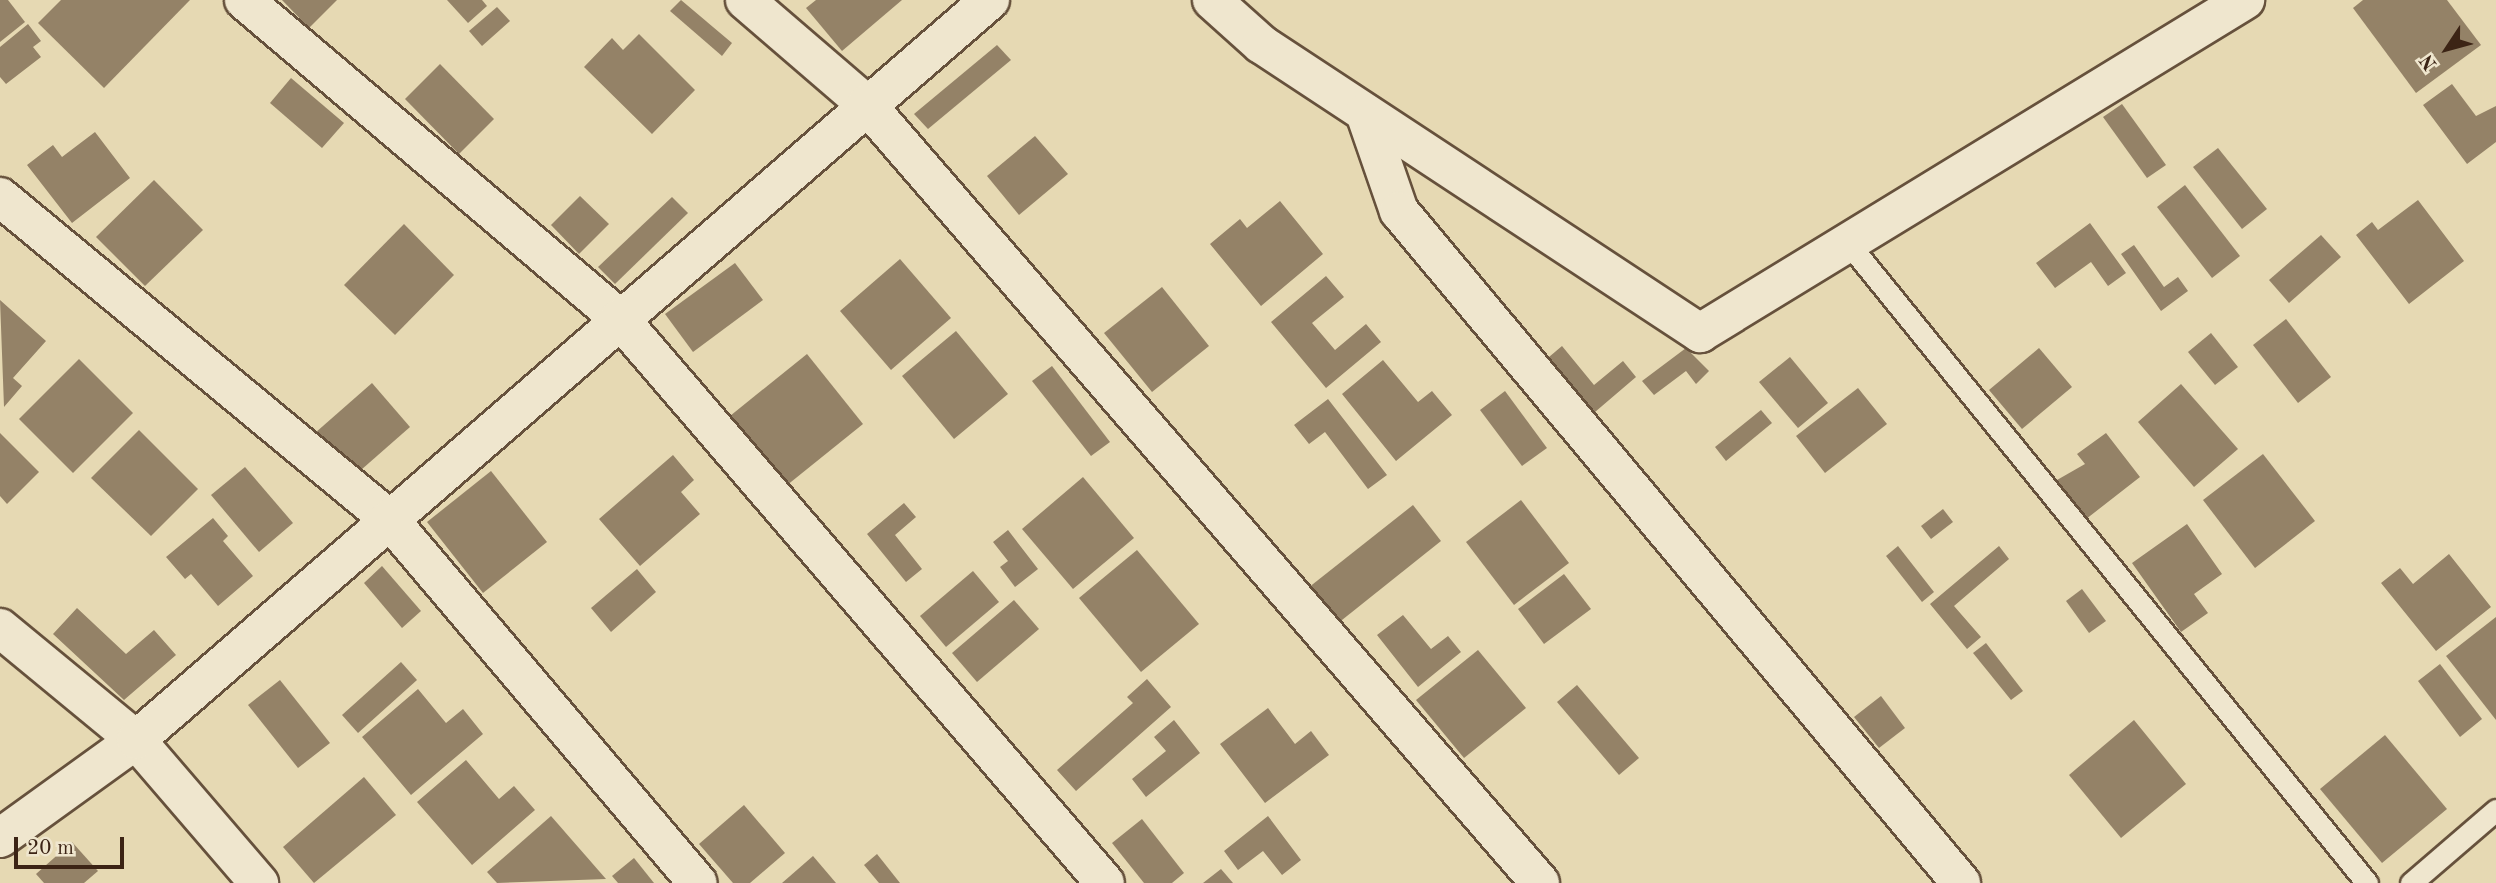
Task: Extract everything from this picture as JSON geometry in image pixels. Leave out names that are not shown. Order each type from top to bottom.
[{"type":"street","points":[[244,0],[619,318],[1105,883]]},
{"type":"street","points":[[745,0],[866,104],[1540,883]]},
{"type":"street","points":[[0,838],[136,740],[619,318],[990,0]]},
{"type":"street","points":[[1212,0],[1261,44],[1700,333],[2245,0]]},
{"type":"street","points":[[1365,113],[1399,211],[1961,883]]},
{"type":"street","points":[[0,197],[389,519],[698,883]]},
{"type":"street","points":[[0,628],[136,740],[259,883]]},
{"type":"lane","points":[[1848,243],[2367,883]]},
{"type":"lane","points":[[2412,883],[2496,810]]},
{"type":"building","points":[[0,0],[8,0],[25,22],[0,42]]},
{"type":"building","points":[[61,0],[190,0],[104,88],[38,23]]},
{"type":"building","points":[[282,0],[337,0],[309,28]]},
{"type":"building","points":[[447,0],[482,0],[487,6],[468,23]]},
{"type":"building","points":[[681,0],[732,43],[722,56],[670,11]]},
{"type":"building","points":[[816,0],[902,0],[842,51],[806,8]]},
{"type":"building","points":[[2363,0],[2447,0],[2481,45],[2416,93],[2353,8]]},
{"type":"building","points":[[497,7],[510,21],[482,46],[469,31]]},
{"type":"building","points":[[28,24],[41,41],[33,47],[41,57],[6,84],[0,77],[0,47]]},
{"type":"building","points":[[639,34],[695,90],[652,134],[584,67],[612,38],[623,50]]},
{"type":"building","points":[[997,45],[1011,60],[928,129],[914,114]]},
{"type":"building","points":[[440,64],[494,119],[459,154],[405,99]]},
{"type":"building","points":[[291,78],[344,123],[322,148],[270,103]]},
{"type":"building","points":[[2452,84],[2476,116],[2496,106],[2496,142],[2467,164],[2423,105]]},
{"type":"building","points":[[2122,104],[2166,165],[2147,178],[2103,117]]},
{"type":"building","points":[[95,132],[130,178],[72,223],[27,165],[53,145],[62,157]]},
{"type":"building","points":[[1035,136],[1068,174],[1019,215],[987,176]]},
{"type":"building","points":[[2218,148],[2267,209],[2242,229],[2193,167]]},
{"type":"building","points":[[154,180],[203,230],[145,286],[96,237]]},
{"type":"building","points":[[2185,185],[2240,256],[2212,278],[2157,207]]},
{"type":"building","points":[[580,196],[609,224],[579,254],[551,225]]},
{"type":"building","points":[[672,197],[688,213],[615,284],[598,267]]},
{"type":"building","points":[[2418,200],[2464,261],[2409,304],[2356,235],[2372,222],[2378,230]]},
{"type":"building","points":[[1280,201],[1323,254],[1261,306],[1210,244],[1240,219],[1247,228]]},
{"type":"building","points":[[2090,223],[2126,273],[2108,286],[2091,262],[2055,288],[2036,263]]},
{"type":"building","points":[[404,224],[454,275],[395,335],[344,285]]},
{"type":"building","points":[[2321,235],[2341,257],[2289,303],[2269,280]]},
{"type":"building","points":[[2134,245],[2164,287],[2178,277],[2188,291],[2161,311],[2121,254]]},
{"type":"building","points":[[900,259],[951,318],[891,370],[840,311]]},
{"type":"building","points":[[735,263],[763,300],[693,352],[665,314]]},
{"type":"building","points":[[1326,276],[1344,297],[1312,323],[1335,350],[1366,324],[1381,342],[1326,388],[1271,322]]},
{"type":"building","points":[[1162,287],[1209,346],[1152,392],[1104,333]]},
{"type":"building","points":[[0,300],[46,341],[13,378],[22,386],[4,407]]},
{"type":"building","points":[[2286,319],[2331,377],[2298,403],[2253,345]]},
{"type":"building","points":[[956,331],[1008,394],[954,439],[902,376]]},
{"type":"building","points":[[2211,333],[2238,367],[2215,385],[2188,352]]},
{"type":"building","points":[[1562,346],[1594,385],[1623,361],[1636,377],[1595,412],[1549,357]]},
{"type":"building","points":[[1686,348],[1709,371],[1696,384],[1686,371],[1654,395],[1642,381]]},
{"type":"building","points":[[2039,348],[2072,387],[2022,429],[1989,390]]},
{"type":"building","points":[[807,354],[863,424],[786,486],[730,416]]},
{"type":"building","points":[[1790,357],[1828,403],[1798,428],[1759,382]]},
{"type":"building","points":[[79,359],[133,413],[73,473],[19,419]]},
{"type":"building","points":[[1383,360],[1418,402],[1432,391],[1452,415],[1396,461],[1342,394]]},
{"type":"building","points":[[1052,366],[1110,442],[1091,456],[1032,381]]},
{"type":"building","points":[[372,383],[410,427],[353,477],[315,433]]},
{"type":"building","points":[[2181,384],[2238,449],[2194,487],[2138,422]]},
{"type":"building","points":[[1858,388],[1887,424],[1825,473],[1796,436]]},
{"type":"building","points":[[1505,391],[1547,448],[1522,466],[1480,410]]},
{"type":"building","points":[[1328,399],[1387,475],[1368,489],[1325,432],[1309,444],[1294,425]]},
{"type":"building","points":[[1761,410],[1772,423],[1726,461],[1715,447]]},
{"type":"building","points":[[139,430],[198,489],[151,536],[91,478]]},
{"type":"building","points":[[0,433],[39,472],[7,504],[0,496]]},
{"type":"building","points":[[2106,433],[2140,477],[2081,523],[2050,484],[2085,464],[2077,454]]},
{"type":"building","points":[[2263,454],[2315,521],[2255,568],[2203,500]]},
{"type":"building","points":[[673,455],[694,480],[681,492],[700,514],[640,566],[599,519]]},
{"type":"building","points":[[245,467],[293,523],[259,552],[211,495]]},
{"type":"building","points":[[491,471],[547,542],[483,593],[427,522]]},
{"type":"building","points":[[1083,477],[1134,538],[1073,589],[1022,529]]},
{"type":"building","points":[[1521,500],[1569,563],[1514,605],[1466,542]]},
{"type":"building","points":[[904,503],[916,517],[895,535],[922,569],[906,582],[867,534]]},
{"type":"building","points":[[1413,505],[1441,541],[1337,624],[1308,588]]},
{"type":"building","points":[[1943,509],[1953,522],[1931,539],[1921,526]]},
{"type":"building","points":[[213,518],[228,536],[223,541],[253,576],[218,606],[191,574],[185,579],[166,557]]},
{"type":"building","points":[[2187,524],[2222,574],[2194,594],[2208,613],[2181,632],[2132,563]]},
{"type":"building","points":[[1008,530],[1038,569],[1015,587],[1000,567],[1008,561],[993,542]]},
{"type":"building","points":[[1898,546],[1934,592],[1922,602],[1886,556]]},
{"type":"building","points":[[1999,546],[2009,559],[1954,606],[1981,637],[1967,649],[1930,604]]},
{"type":"building","points":[[1137,550],[1199,624],[1141,672],[1079,598]]},
{"type":"building","points":[[2449,554],[2491,607],[2436,651],[2381,583],[2400,568],[2413,584]]},
{"type":"building","points":[[382,566],[421,611],[402,628],[364,583]]},
{"type":"building","points":[[637,569],[656,592],[611,632],[591,608]]},
{"type":"building","points":[[973,571],[999,602],[946,647],[920,616]]},
{"type":"building","points":[[1564,574],[1591,609],[1544,644],[1518,609]]},
{"type":"building","points":[[2082,589],[2106,621],[2089,633],[2066,601]]},
{"type":"building","points":[[1014,600],[1039,629],[977,682],[952,653]]},
{"type":"building","points":[[77,608],[126,654],[154,630],[176,655],[124,700],[53,634]]},
{"type":"building","points":[[1403,615],[1431,649],[1448,636],[1461,652],[1418,687],[1377,635]]},
{"type":"building","points":[[2496,617],[2496,720],[2446,656]]},
{"type":"building","points":[[1986,643],[2023,691],[2011,700],[1973,653]]},
{"type":"building","points":[[1478,650],[1526,708],[1464,758],[1416,700]]},
{"type":"building","points":[[401,662],[417,680],[358,733],[342,715]]},
{"type":"building","points":[[2440,664],[2482,719],[2460,737],[2418,681]]},
{"type":"building","points":[[1147,679],[1171,707],[1076,791],[1057,770],[1133,703],[1127,697]]},
{"type":"building","points":[[280,680],[330,743],[298,768],[248,705]]},
{"type":"building","points":[[1577,685],[1639,758],[1619,775],[1557,702]]},
{"type":"building","points":[[418,689],[446,723],[463,709],[483,734],[411,795],[362,737]]},
{"type":"building","points":[[1881,696],[1905,728],[1879,748],[1854,717]]},
{"type":"building","points":[[1268,708],[1295,744],[1311,731],[1329,755],[1265,803],[1220,744]]},
{"type":"building","points":[[1174,720],[1200,753],[1146,797],[1132,779],[1166,751],[1154,737]]},
{"type":"building","points":[[2134,720],[2186,784],[2121,838],[2069,775]]},
{"type":"building","points":[[2385,735],[2447,809],[2382,863],[2320,789]]},
{"type":"building","points":[[466,760],[499,799],[514,786],[535,810],[472,865],[417,802]]},
{"type":"building","points":[[364,777],[396,815],[314,883],[283,847]]},
{"type":"building","points":[[744,805],[785,853],[750,883],[733,883],[699,844]]},
{"type":"building","points":[[551,816],[606,879],[497,883],[487,872]]},
{"type":"building","points":[[1268,816],[1301,860],[1282,875],[1263,851],[1238,870],[1224,851]]},
{"type":"building","points":[[1142,819],[1184,873],[1172,883],[1144,883],[1112,843]]},
{"type":"building","points":[[72,842],[98,871],[84,883],[44,883],[36,874]]},
{"type":"building","points":[[877,854],[900,883],[879,883],[864,865]]},
{"type":"building","points":[[813,856],[836,883],[782,883]]},
{"type":"building","points":[[634,858],[654,883],[618,883],[612,876]]},
{"type":"building","points":[[1221,869],[1233,883],[1203,883]]}]
